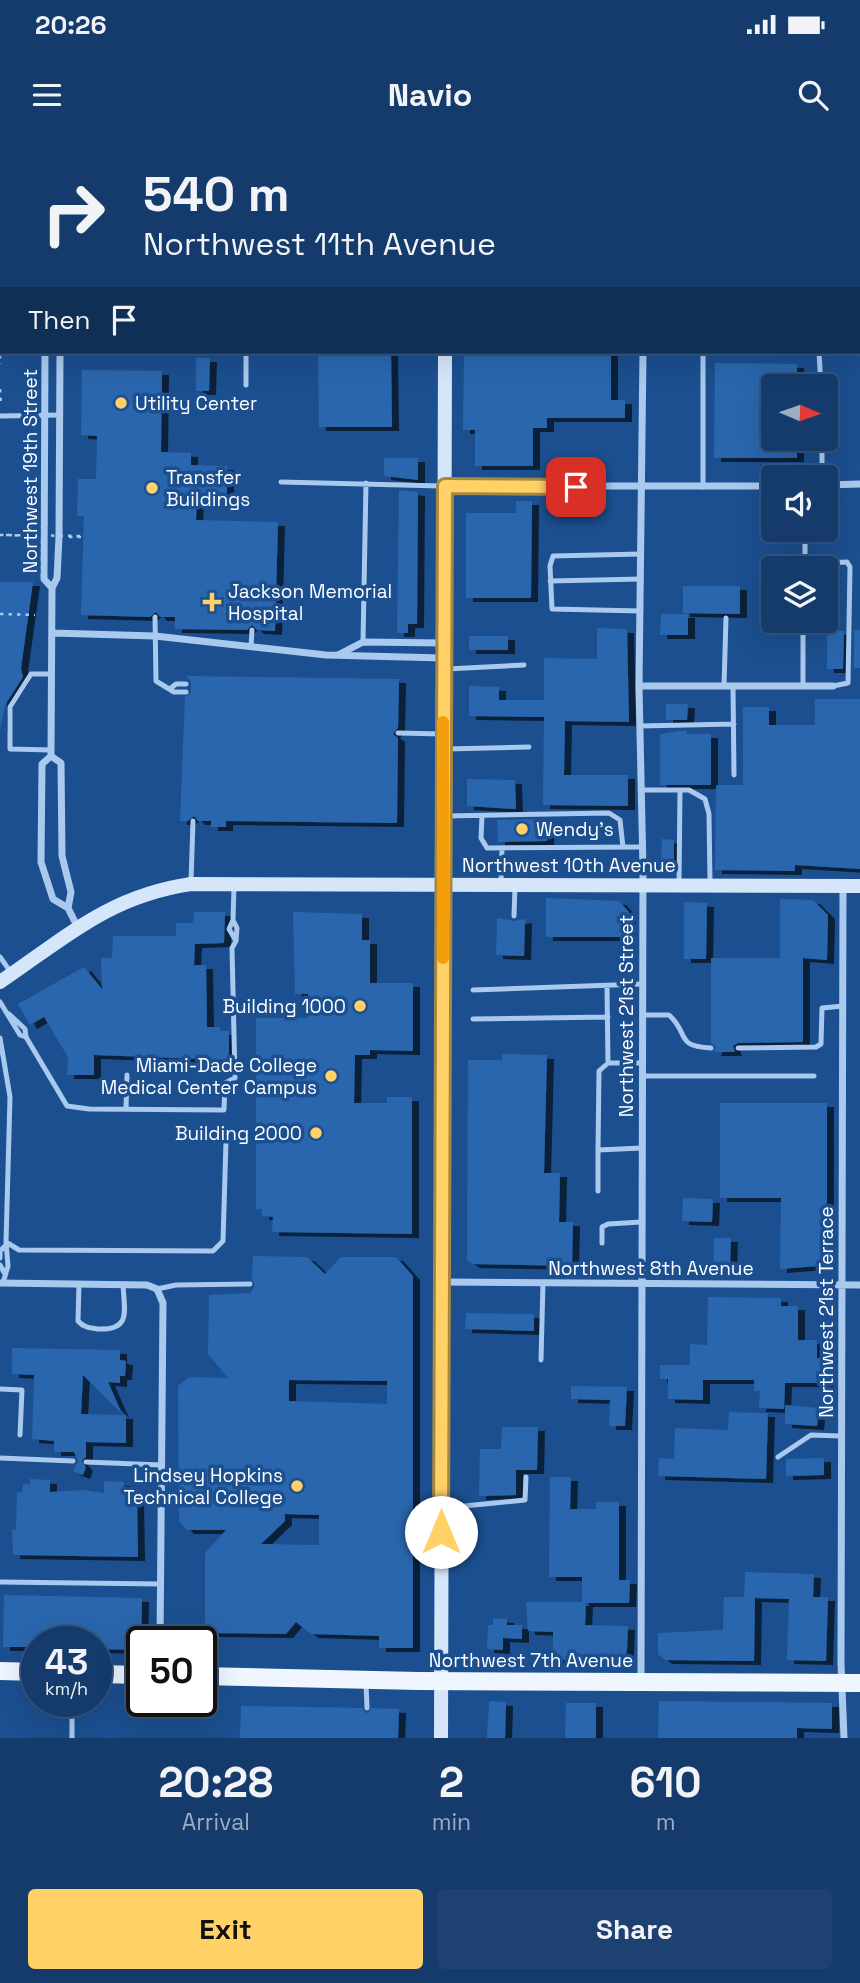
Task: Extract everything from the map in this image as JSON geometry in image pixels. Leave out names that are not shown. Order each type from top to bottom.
[{"type":"main road","points":[[441,1738],[445,354]]},
{"type":"main road","name":"Northwest 10th Avenue","points":[[6,978],[77,926],[151,892],[191,884],[643,883],[860,886]]},
{"type":"main road","points":[[0,1671],[21,1672]]},
{"type":"main road","name":"Northwest 7th Avenue","points":[[217,1676],[441,1681],[851,1683]]},
{"type":"street","name":"Northwest 19th Street","points":[[45,354],[44,579],[52,588]]},
{"type":"street","name":"Northwest 19th Street","points":[[60,354],[60,537],[57,578],[52,588],[51,753],[42,764],[41,862],[53,899],[68,908],[77,926]]},
{"type":"street","name":"Northwest 21st Street","points":[[641,1681],[643,883],[639,686],[643,354]]},
{"type":"street","points":[[838,485],[860,484]]},
{"type":"street","points":[[445,486],[642,488],[761,485]]},
{"type":"street","points":[[52,633],[155,636],[444,664]]},
{"type":"street","points":[[337,655],[363,642],[444,643]]},
{"type":"street","points":[[639,686],[833,686]]},
{"type":"street","name":"Northwest 19th Street","points":[[51,753],[61,763],[62,856],[71,892],[68,908]]},
{"type":"street","name":"Northwest 21st Terrace","points":[[843,886],[841,1436],[851,1683],[844,1738]]},
{"type":"street","name":"Northwest 8th Avenue","points":[[442,1282],[860,1284]]},
{"type":"street","points":[[1,1283],[147,1284],[157,1289],[163,1303],[160,1626]]},
{"type":"lane","points":[[246,354],[246,385]]},
{"type":"lane","points":[[702,487],[703,354]]},
{"type":"lane","points":[[819,354],[820,374]]},
{"type":"lane","points":[[0,416],[60,415]]},
{"type":"lane","points":[[281,482],[445,486]]},
{"type":"lane","points":[[363,642],[366,482]]},
{"type":"lane","points":[[640,611],[552,609],[550,581],[553,556],[641,554]]},
{"type":"lane","points":[[833,686],[848,683],[850,567],[847,562],[838,563]]},
{"type":"lane","points":[[550,581],[641,579]]},
{"type":"lane","points":[[155,617],[156,681],[163,688],[186,684]]},
{"type":"lane","points":[[724,686],[726,618]]},
{"type":"lane","points":[[251,647],[252,630]]},
{"type":"lane","points":[[803,633],[803,686]]},
{"type":"lane","points":[[444,664],[524,665]]},
{"type":"lane","points":[[51,674],[31,674],[10,707],[10,749],[51,753]]},
{"type":"lane","points":[[733,686],[734,775]]},
{"type":"lane","points":[[171,688],[174,692],[186,692]]},
{"type":"lane","points":[[640,726],[734,724]]},
{"type":"lane","points":[[398,733],[443,741],[529,747]]},
{"type":"lane","points":[[641,790],[689,790],[705,799],[709,814],[710,885]]},
{"type":"lane","points":[[679,884],[680,790]]},
{"type":"lane","points":[[443,816],[609,813],[620,820],[623,847]]},
{"type":"lane","points":[[481,816],[483,846],[642,847]]},
{"type":"lane","points":[[191,884],[193,821]]},
{"type":"lane","points":[[502,848],[514,916]]},
{"type":"lane","points":[[0,1002],[20,1035],[26,1038],[67,1106],[224,1110],[225,1083],[235,1078],[232,948],[236,941],[229,933],[233,920],[234,883]]},
{"type":"lane","points":[[0,957],[6,978]]},
{"type":"lane","points":[[473,990],[642,985]]},
{"type":"lane","points":[[607,987],[608,1063]]},
{"type":"lane","points":[[738,1048],[816,1047],[821,1044],[822,1008],[843,1006]]},
{"type":"lane","points":[[642,1015],[669,1015],[678,1022],[683,1040],[690,1047],[711,1048]]},
{"type":"lane","points":[[473,1019],[608,1017]]},
{"type":"lane","points":[[0,1038],[10,1097],[6,1244],[8,1266],[1,1283]]},
{"type":"lane","points":[[598,1191],[599,1071],[608,1063],[642,1063]]},
{"type":"lane","points":[[126,1109],[127,1075]]},
{"type":"lane","points":[[642,1076],[814,1076]]},
{"type":"lane","points":[[6,1244],[19,1250],[213,1251],[223,1241],[226,1141]]},
{"type":"lane","points":[[598,1150],[642,1148]]},
{"type":"lane","points":[[602,1243],[602,1227],[608,1224],[641,1222]]},
{"type":"lane","points":[[0,1258],[0,1251],[6,1244]]},
{"type":"lane","points":[[0,1265],[5,1274]]},
{"type":"lane","points":[[541,1360],[542,1283]]},
{"type":"lane","points":[[79,1284],[78,1321],[92,1328],[116,1329],[121,1326],[124,1315],[123,1284]]},
{"type":"lane","points":[[157,1289],[201,1284],[250,1284]]},
{"type":"lane","points":[[0,1389],[22,1390],[20,1435]]},
{"type":"lane","points":[[778,1457],[811,1435],[841,1436]]},
{"type":"lane","points":[[0,1458],[73,1461]]},
{"type":"lane","points":[[86,1462],[161,1465]]},
{"type":"lane","points":[[441,1508],[526,1500],[526,1477]]},
{"type":"lane","points":[[0,1581],[161,1584]]},
{"type":"lane","points":[[366,1680],[367,1708]]},
{"type":"lane","points":[[72,1717],[72,1738]]},
{"type":"path","points":[[0,355],[0,363]]},
{"type":"path","points":[[0,389],[0,409]]},
{"type":"path","points":[[0,535],[83,537],[66,537]]},
{"type":"path","points":[[6,535],[39,536]]},
{"type":"path","points":[[32,539],[32,575]]},
{"type":"path","points":[[0,614],[35,615]]},
{"type":"building","points":[[318,354],[391,354],[392,427],[319,427]]},
{"type":"building","points":[[464,354],[611,354],[611,400],[625,400],[625,418],[547,418],[547,428],[533,428],[533,466],[475,466],[475,430],[463,430]]},
{"type":"building","points":[[196,358],[210,358],[209,391],[196,391]]},
{"type":"building","points":[[715,363],[797,364],[797,374],[761,374],[761,452],[797,452],[797,458],[714,458]]},
{"type":"building","points":[[82,370],[162,371],[161,452],[191,453],[191,465],[227,466],[227,496],[197,496],[196,520],[278,522],[275,631],[257,630],[252,625],[247,630],[175,629],[175,617],[160,617],[156,612],[150,617],[81,615],[84,516],[77,516],[78,479],[96,479],[97,436],[81,435]]},
{"type":"building","points":[[384,458],[418,458],[418,480],[384,476]]},
{"type":"building","points":[[399,490],[418,492],[417,624],[408,624],[408,633],[397,633]]},
{"type":"building","points":[[516,501],[532,501],[531,598],[466,598],[466,513],[516,513]]},
{"type":"building","points":[[0,582],[33,582],[21,668],[23,677],[5,705],[0,730]]},
{"type":"building","points":[[683,586],[740,586],[740,614],[683,613]]},
{"type":"building","points":[[661,614],[688,614],[688,635],[660,635]]},
{"type":"building","points":[[597,628],[627,629],[629,722],[565,721],[564,775],[628,775],[628,806],[543,805],[544,717],[469,716],[469,686],[499,687],[499,700],[544,700],[544,658],[597,659]]},
{"type":"building","points":[[854,630],[860,630],[860,668],[854,668]]},
{"type":"building","points":[[844,631],[843,669],[827,669],[827,633]]},
{"type":"building","points":[[469,636],[508,636],[508,650],[469,650]]},
{"type":"building","points":[[186,676],[399,679],[398,728],[393,734],[398,738],[397,823],[226,821],[226,827],[211,827],[211,821],[198,821],[194,816],[188,821],[180,821],[185,697],[191,693],[191,682]]},
{"type":"building","points":[[815,699],[860,699],[860,869],[795,865],[795,871],[715,870],[716,785],[743,785],[743,707],[769,707],[769,725],[815,725]]},
{"type":"building","points":[[666,704],[688,704],[687,720],[666,720]]},
{"type":"building","points":[[687,730],[687,734],[711,734],[711,785],[660,785],[660,734]]},
{"type":"building","points":[[467,779],[515,780],[516,809],[467,806]]},
{"type":"building","points":[[548,819],[547,841],[498,842],[497,820]]},
{"type":"building","points":[[662,839],[674,840],[674,863],[661,862]]},
{"type":"building","points":[[546,898],[619,901],[629,912],[628,937],[546,937]]},
{"type":"building","points":[[780,899],[813,900],[828,915],[827,960],[803,958],[803,1042],[738,1043],[733,1046],[735,1052],[714,1052],[716,1047],[711,1043],[711,958],[780,958]]},
{"type":"building","points":[[684,902],[707,903],[706,959],[684,959]]},
{"type":"building","points":[[194,912],[225,912],[224,943],[195,944],[194,965],[206,965],[207,1027],[220,1027],[220,1031],[229,1031],[229,1060],[94,1055],[94,1075],[67,1075],[68,1057],[44,1017],[30,1025],[18,1004],[84,967],[102,989],[101,958],[112,958],[113,936],[176,936],[176,923],[193,923]]},
{"type":"building","name":"Miami-Dade College Medical Center Campus","points":[[293,912],[362,914],[362,940],[370,940],[370,983],[413,983],[413,1051],[370,1050],[370,1055],[355,1055],[354,1103],[387,1103],[387,1097],[412,1097],[412,1234],[272,1232],[273,1217],[262,1216],[262,1209],[256,1209],[256,1018],[308,1018],[308,994],[295,994]]},
{"type":"building","points":[[497,918],[514,921],[525,919],[524,956],[496,955]]},
{"type":"building","points":[[502,1054],[547,1055],[544,1173],[560,1173],[559,1222],[573,1222],[572,1266],[473,1264],[467,1260],[468,1060],[502,1060]]},
{"type":"building","points":[[720,1103],[827,1103],[827,1256],[819,1266],[780,1269],[781,1198],[720,1198]]},
{"type":"building","points":[[683,1198],[713,1199],[712,1222],[682,1221]]},
{"type":"building","points":[[714,1238],[731,1238],[730,1267],[713,1267]]},
{"type":"building","name":"Lindsey Hopkins Technical College","points":[[253,1256],[307,1257],[325,1274],[341,1257],[396,1257],[413,1276],[413,1648],[379,1648],[379,1636],[311,1634],[296,1622],[286,1634],[217,1633],[217,1626],[207,1626],[205,1623],[205,1553],[226,1530],[187,1530],[179,1521],[178,1386],[189,1377],[228,1378],[208,1354],[209,1295],[251,1293],[255,1285],[252,1279]],"holes":[[[289,1380],[387,1381],[387,1404],[289,1401]],[[285,1514],[319,1515],[319,1545],[261,1544],[285,1521]]]},
{"type":"building","points":[[708,1297],[781,1298],[781,1306],[798,1306],[798,1340],[817,1340],[817,1358],[827,1358],[827,1383],[785,1383],[784,1409],[759,1408],[760,1391],[754,1391],[754,1380],[703,1380],[703,1400],[668,1399],[668,1379],[660,1379],[660,1365],[690,1365],[690,1344],[707,1345]]},
{"type":"building","points":[[466,1313],[534,1314],[534,1331],[465,1329]]},
{"type":"building","points":[[12,1348],[120,1350],[120,1360],[126,1361],[125,1376],[120,1376],[120,1383],[108,1382],[122,1414],[83,1375],[81,1414],[126,1415],[126,1443],[86,1442],[86,1457],[81,1461],[86,1467],[83,1475],[73,1471],[78,1461],[74,1452],[54,1452],[54,1441],[32,1439],[34,1375],[12,1374]]},
{"type":"building","points":[[571,1386],[627,1387],[625,1426],[609,1426],[610,1400],[571,1399]]},
{"type":"building","points":[[785,1405],[819,1408],[817,1426],[785,1424]]},
{"type":"building","points":[[729,1412],[768,1413],[766,1479],[658,1476],[659,1458],[674,1459],[675,1428],[728,1430]]},
{"type":"building","points":[[502,1427],[538,1427],[537,1470],[516,1470],[516,1495],[479,1496],[480,1449],[501,1449]]},
{"type":"building","points":[[824,1458],[824,1475],[786,1476],[786,1459]]},
{"type":"building","points":[[550,1477],[571,1477],[570,1509],[596,1509],[596,1502],[619,1502],[619,1580],[630,1580],[629,1603],[586,1603],[585,1625],[628,1626],[627,1651],[623,1659],[553,1660],[553,1632],[528,1631],[526,1602],[582,1602],[582,1577],[549,1577]]},
{"type":"building","points":[[30,1479],[50,1480],[50,1492],[83,1490],[104,1493],[104,1481],[124,1482],[124,1487],[131,1487],[131,1494],[137,1494],[138,1557],[13,1555],[12,1529],[16,1530],[17,1492],[22,1493],[23,1484],[30,1484]]},
{"type":"building","points":[[745,1572],[814,1574],[813,1597],[828,1597],[826,1661],[787,1660],[789,1599],[755,1598],[754,1661],[665,1660],[658,1654],[658,1633],[723,1630],[724,1597],[744,1597]]},
{"type":"building","points":[[4,1595],[142,1598],[141,1626],[126,1626],[126,1650],[112,1649],[112,1626],[21,1626],[21,1647],[3,1647]]},
{"type":"building","points":[[493,1618],[507,1619],[507,1625],[522,1625],[522,1639],[503,1638],[503,1650],[487,1649],[488,1625],[493,1625]]},
{"type":"building","points":[[489,1701],[506,1702],[505,1738],[487,1738]]},
{"type":"building","points":[[659,1701],[832,1703],[832,1729],[797,1728],[797,1738],[658,1738]]},
{"type":"building","points":[[566,1703],[596,1703],[596,1738],[565,1738]]},
{"type":"building","points":[[241,1706],[362,1708],[367,1713],[372,1708],[399,1709],[398,1738],[240,1738]]},
{"type":"slow traffic","points":[[443,722],[443,958]]},
{"type":"place","name":"Utility Center","points":[[121,403]]},
{"type":"place","name":"Transfer Buildings","points":[[152,488]]},
{"type":"place","name":"Jackson Memorial Hospital","points":[[212,602]]},
{"type":"place","name":"Wendy's","points":[[522,829]]},
{"type":"place","name":"Building 1000","points":[[360,1006]]},
{"type":"place","name":"Miami-Dade College Medical Center Campus","points":[[331,1076]]},
{"type":"place","name":"Building 2000","points":[[316,1133]]},
{"type":"place","name":"Lindsey Hopkins Technical College","points":[[297,1486]]},
{"type":"route","points":[[441,1532],[445,486],[576,487]]}]
